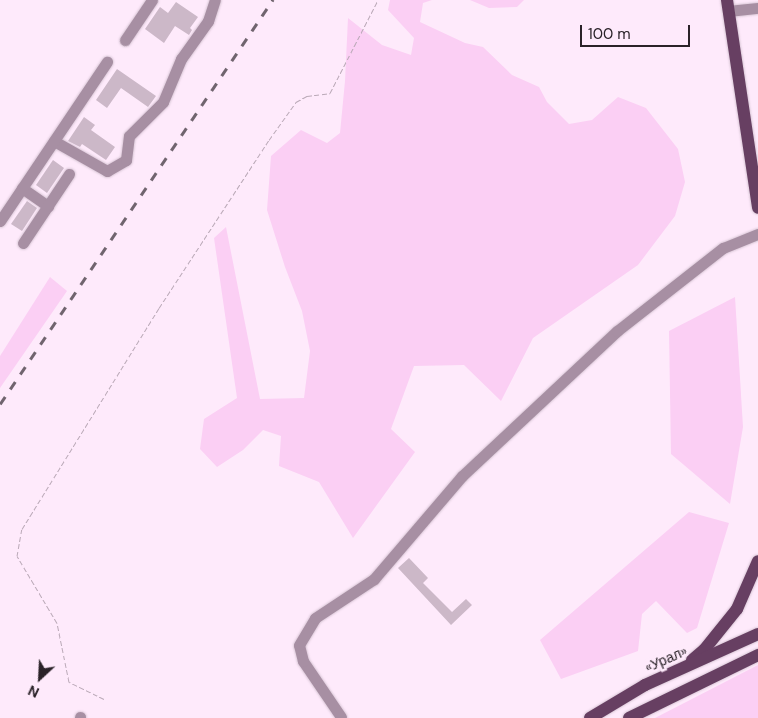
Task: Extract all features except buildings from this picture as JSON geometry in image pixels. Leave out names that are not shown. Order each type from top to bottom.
[{"type":"main road","points":[[728,5],[758,208]]},
{"type":"main road","points":[[679,670],[704,650],[737,609],[758,561]]},
{"type":"main road","name":"«Урал»","points":[[590,718],[646,686],[758,634]]},
{"type":"main road","points":[[629,718],[758,655]]},
{"type":"street","points":[[125,40],[152,0]]},
{"type":"street","points":[[54,141],[107,171],[126,160],[129,136],[163,102],[181,60],[208,21],[215,0]]},
{"type":"street","points":[[728,5],[758,8]]},
{"type":"street","points":[[0,221],[108,62]]},
{"type":"street","points":[[23,243],[69,174]]},
{"type":"street","points":[[22,188],[48,206]]},
{"type":"street","points":[[341,717],[303,661],[299,645],[316,618],[374,579],[462,476],[617,331],[723,248],[758,234]]},
{"type":"path","points":[[104,699],[70,682],[57,623],[17,556],[22,529],[159,308],[269,140],[296,102],[308,96],[330,93],[378,0]]},
{"type":"shaded area","points":[[390,0],[432,0],[423,3],[420,22],[465,43],[483,47],[512,75],[539,87],[547,102],[569,124],[592,120],[618,97],[646,108],[678,149],[685,182],[675,216],[638,265],[533,338],[501,401],[464,365],[414,366],[391,429],[415,452],[353,538],[319,482],[279,466],[281,436],[263,430],[243,450],[217,467],[200,449],[204,419],[237,398],[214,238],[226,227],[260,399],[304,398],[310,351],[302,311],[285,267],[267,210],[271,156],[301,130],[327,143],[340,133],[348,18],[382,45],[411,55],[414,38],[388,10]]},
{"type":"shaded area","points":[[470,0],[524,0],[517,7],[489,8]]},
{"type":"shaded area","points":[[50,277],[67,291],[0,388],[0,356]]},
{"type":"shaded area","points":[[735,297],[743,427],[730,504],[671,454],[669,331]]},
{"type":"shaded area","points":[[689,512],[729,523],[697,628],[687,633],[656,601],[642,614],[638,651],[561,679],[540,640]]},
{"type":"shaded area","points":[[758,665],[758,718],[655,718]]},
{"type":"railway","points":[[0,404],[273,0]]}]
